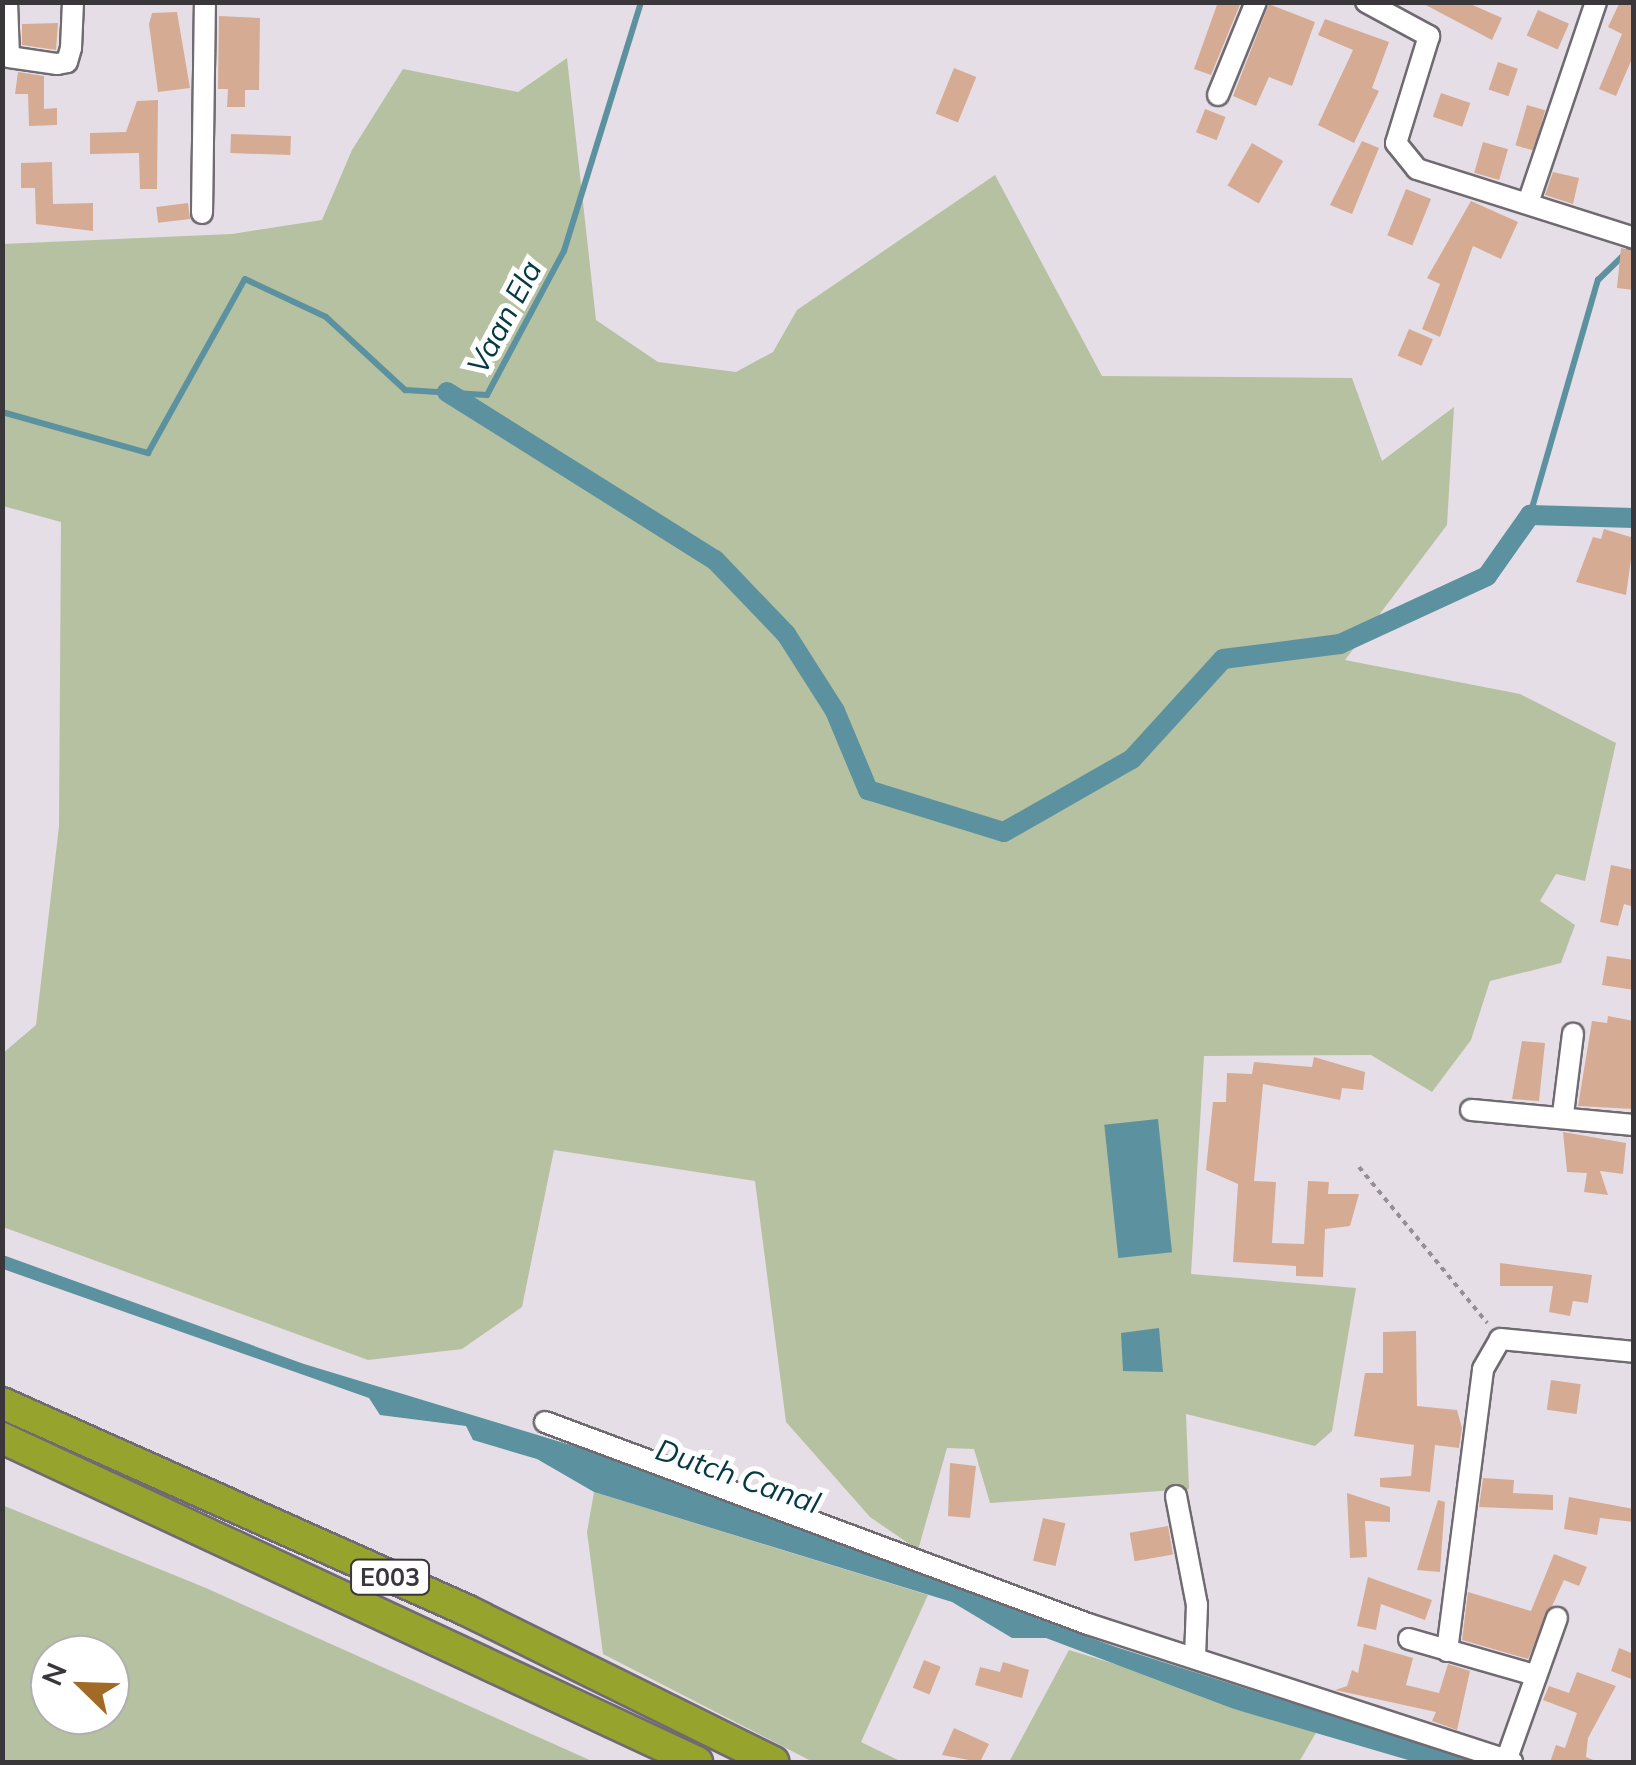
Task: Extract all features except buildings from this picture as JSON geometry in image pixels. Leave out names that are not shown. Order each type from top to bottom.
[{"type":"highway","name":"E003","points":[[2,1403],[466,1610],[773,1762]]},
{"type":"highway","name":"E003","points":[[2,1438],[697,1762]]},
{"type":"street","points":[[7,2],[6,57],[67,62],[73,2]]},
{"type":"street","points":[[202,214],[206,2]]},
{"type":"street","points":[[1218,94],[1256,2]]},
{"type":"street","points":[[1366,2],[1428,36],[1400,124],[1399,152],[1417,169],[1634,238]]},
{"type":"street","points":[[1528,203],[1596,2]]},
{"type":"street","points":[[1563,1114],[1573,1034]]},
{"type":"street","points":[[1471,1110],[1563,1114],[1634,1126]]},
{"type":"street","points":[[1447,1651],[1483,1368],[1500,1338],[1634,1352]]},
{"type":"street","points":[[545,1422],[1195,1658],[1509,1762],[1531,1674],[1556,1618]]},
{"type":"street","points":[[1176,1496],[1197,1605],[1195,1658]]},
{"type":"street","points":[[1409,1639],[1531,1674]]},
{"type":"path","points":[[1359,1167],[1500,1338]]},
{"type":"green space","points":[[567,58],[596,320],[658,362],[736,372],[773,352],[797,310],[995,175],[1102,376],[1352,378],[1382,461],[1454,407],[1447,525],[1345,660],[1520,694],[1616,743],[1585,881],[1556,874],[1540,901],[1575,925],[1561,963],[1490,981],[1471,1040],[1432,1092],[1371,1055],[1204,1056],[1191,1274],[1356,1288],[1332,1431],[1315,1446],[1186,1414],[1189,1489],[990,1503],[974,1449],[947,1448],[918,1550],[870,1517],[786,1422],[755,1181],[554,1150],[522,1307],[462,1349],[368,1360],[3,1227],[2,1054],[36,1025],[59,826],[61,522],[3,506],[3,244],[232,234],[322,220],[352,150],[403,69],[518,92]]},
{"type":"green space","points":[[594,1492],[928,1595],[861,1742],[902,1762],[813,1762],[603,1654],[587,1532]]},
{"type":"green space","points":[[2,1505],[206,1588],[594,1762],[3,1762]]},
{"type":"green space","points":[[1069,1650],[1210,1693],[1234,1709],[1317,1731],[1299,1762],[1009,1762]]},
{"type":"water","points":[[1158,1119],[1172,1252],[1118,1258],[1104,1125]]},
{"type":"water","points":[[3,1255],[304,1364],[653,1470],[1004,1604],[1027,1604],[1036,1618],[1116,1647],[1477,1762],[1415,1762],[1234,1709],[1046,1638],[1012,1638],[952,1602],[594,1492],[537,1459],[473,1440],[466,1426],[380,1415],[369,1398],[3,1269]]},
{"type":"water","points":[[1159,1328],[1163,1372],[1123,1371],[1121,1333]]},
{"type":"waterway","name":"Vaan Ela","points":[[2,412],[148,453],[245,279],[326,317],[405,390],[487,395],[564,251],[641,2]]},
{"type":"waterway","points":[[1530,515],[1598,280],[1634,245]]},
{"type":"waterway","points":[[447,392],[715,560],[786,634],[835,711],[868,790],[1004,832],[1132,759],[1223,659],[1340,644],[1487,576],[1530,515],[1634,518]]},
{"type":"water label","name":"Dutch Canal","points":[[738,1476]]}]
